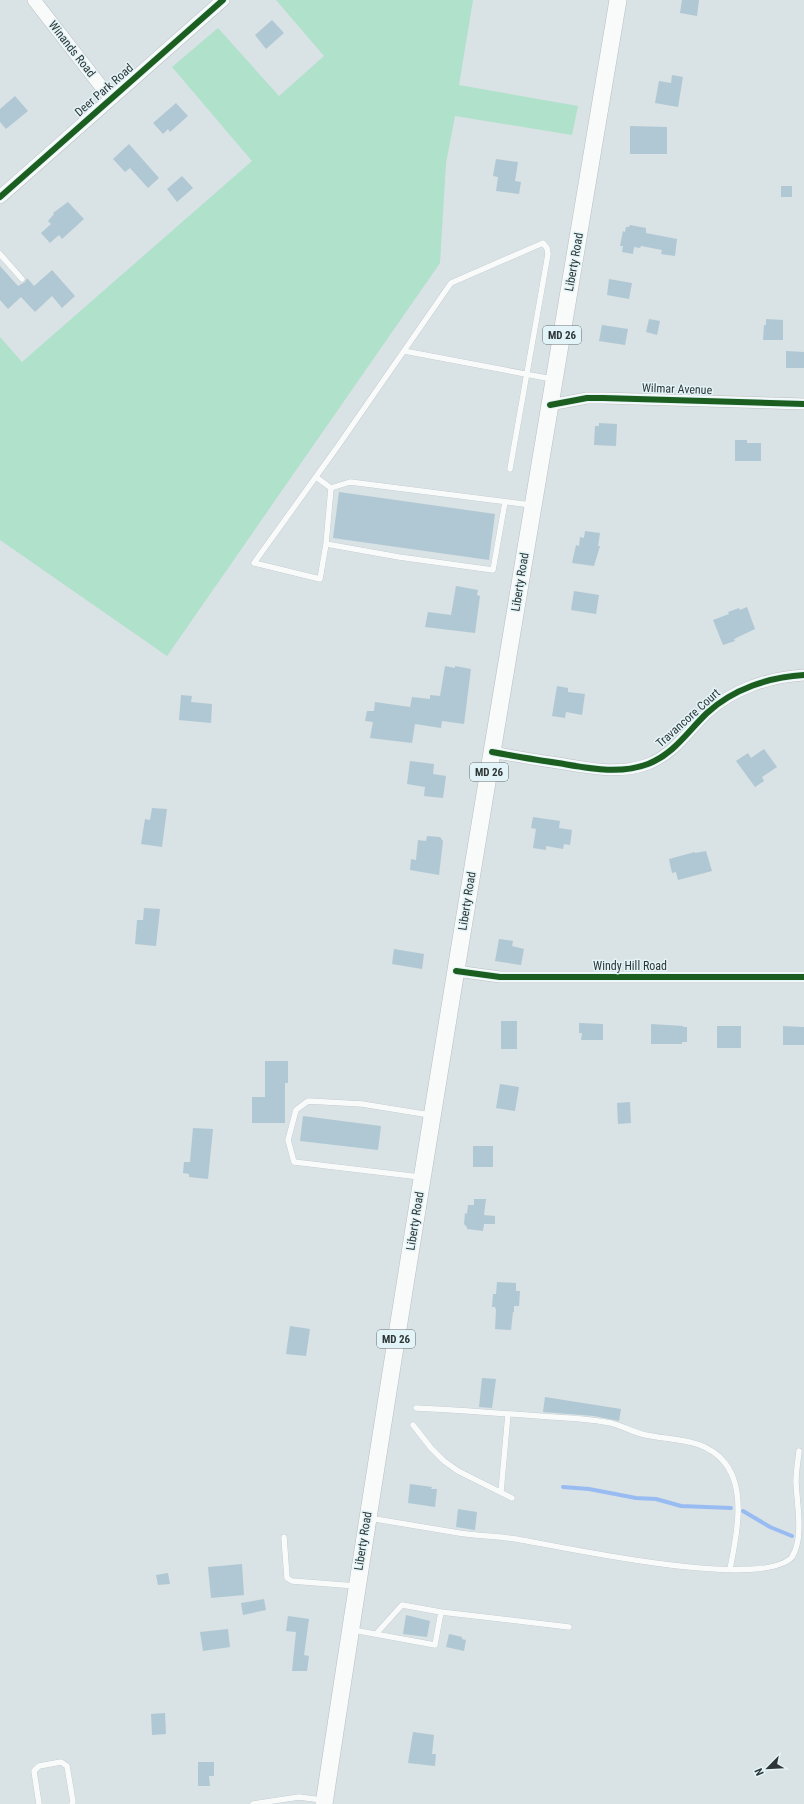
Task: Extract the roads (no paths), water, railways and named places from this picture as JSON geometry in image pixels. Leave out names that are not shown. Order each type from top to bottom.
[{"type":"main road","name":"Liberty Road","points":[[324,1802],[367,1517],[432,1116],[618,0]]},
{"type":"street","name":"Winands Road","points":[[34,0],[110,98]]},
{"type":"street","name":"Deer Park Road","points":[[0,197],[110,98],[223,0]]},
{"type":"street","name":"Wilmar Avenue","points":[[550,405],[587,398],[804,404]]},
{"type":"street","name":"Travancore Court","points":[[492,752],[596,770],[619,770],[634,768],[648,764],[678,745],[706,713],[722,700],[738,691],[789,676],[804,675]]},
{"type":"street","name":"Windy Hill Road","points":[[456,971],[500,977],[804,977]]},
{"type":"lane","points":[[331,488],[326,544],[320,579],[254,564],[451,283],[543,243],[547,248],[548,254],[510,468]]},
{"type":"lane","points":[[0,254],[22,279]]},
{"type":"lane","points":[[404,351],[554,379]]},
{"type":"lane","points":[[316,477],[331,488]]},
{"type":"lane","points":[[331,488],[350,482],[533,506]]},
{"type":"lane","points":[[326,544],[399,557],[493,570],[505,502]]},
{"type":"lane","points":[[422,1178],[294,1162],[288,1140],[296,1110],[308,1101],[362,1104],[432,1116]]},
{"type":"lane","points":[[416,1408],[582,1419],[612,1424],[643,1435],[702,1444],[717,1453],[727,1465],[737,1498],[738,1520],[730,1569]]},
{"type":"lane","points":[[501,1492],[508,1414]]},
{"type":"lane","points":[[413,1425],[431,1448],[444,1461],[458,1471],[512,1498]]},
{"type":"lane","points":[[367,1517],[460,1533],[514,1539],[622,1558],[694,1568],[730,1569],[774,1567],[785,1563],[798,1548],[802,1535],[796,1479],[799,1451]]},
{"type":"lane","points":[[284,1537],[287,1578],[292,1581],[357,1586]]},
{"type":"lane","points":[[376,1634],[402,1606],[569,1627]]},
{"type":"lane","points":[[350,1630],[435,1645],[442,1612]]},
{"type":"lane","points":[[39,1804],[34,1771],[39,1766],[61,1762],[67,1766],[73,1802],[72,1804]]},
{"type":"lane","points":[[253,1804],[299,1797],[324,1802]]},
{"type":"waterway","points":[[563,1487],[589,1489],[636,1498],[656,1499],[681,1506],[731,1508]]},
{"type":"waterway","points":[[743,1511],[770,1527],[792,1536]]}]
